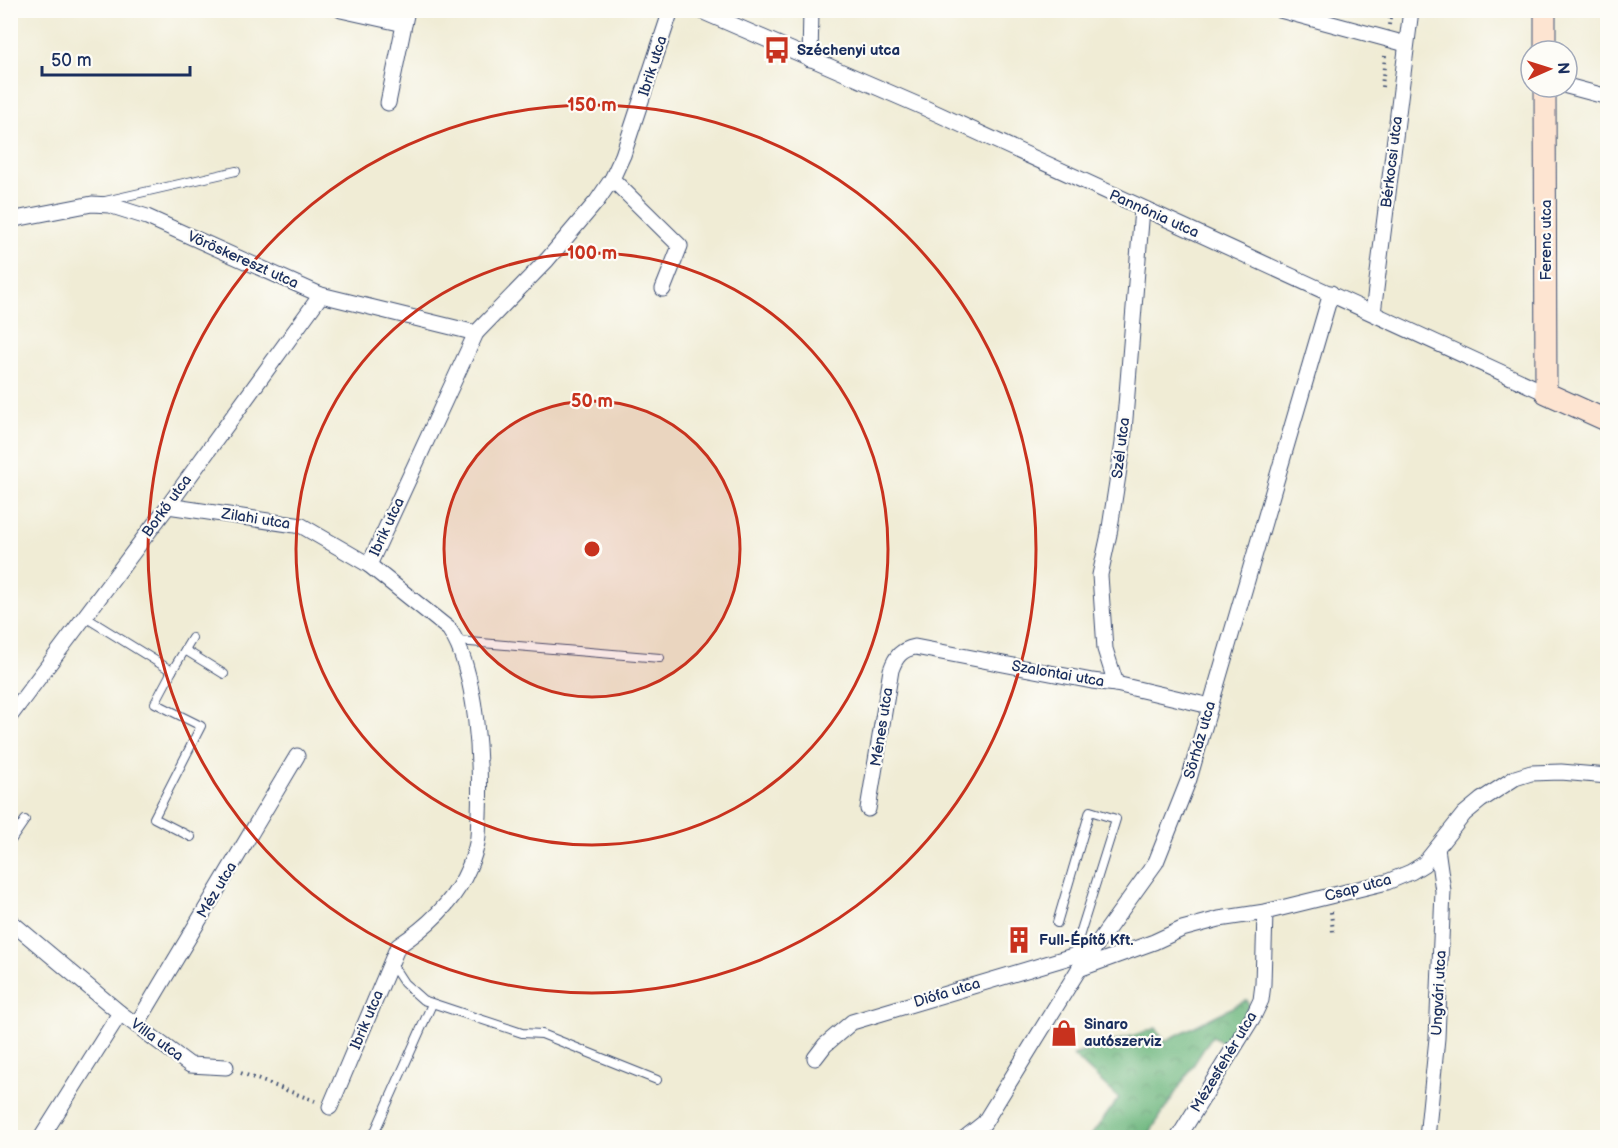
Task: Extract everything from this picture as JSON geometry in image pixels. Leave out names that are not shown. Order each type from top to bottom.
[{"type":"street","points":[[341,10],[406,17],[388,103]]},
{"type":"street","name":"Ibrik utca","points":[[330,1107],[398,945],[422,930],[442,910],[464,878],[477,843],[480,798],[478,757],[472,700],[458,641],[449,629],[369,565],[476,333],[547,260],[597,201],[612,179],[623,155],[671,10]]},
{"type":"street","name":"Pannónia utca","points":[[699,10],[925,108],[1608,421]]},
{"type":"street","points":[[810,59],[811,10]]},
{"type":"street","points":[[1280,10],[1406,44]]},
{"type":"street","name":"Bérkocsi utca","points":[[1373,313],[1411,10]]},
{"type":"street","points":[[1545,10],[1545,39]]},
{"type":"street","points":[[1579,89],[1608,97]]},
{"type":"street","name":"Ferenc utca","points":[[1545,99],[1546,393]]},
{"type":"street","points":[[612,179],[680,246],[663,289]]},
{"type":"street","name":"Vöröskereszt utca","points":[[10,220],[92,204],[110,205],[147,217],[321,295],[476,333]]},
{"type":"street","name":"Szél utca","points":[[1116,684],[1105,649],[1100,575],[1123,443],[1142,209]]},
{"type":"street","name":"Sörház utca","points":[[965,1137],[984,1123],[1076,963],[1092,950],[1156,862],[1190,779],[1330,293]]},
{"type":"street","name":"Borkő utca","points":[[10,716],[168,506],[321,295]]},
{"type":"street","name":"Zilahi utca","points":[[168,506],[302,526],[369,565]]},
{"type":"street","name":"Szalontai utca","points":[[904,649],[915,647],[1116,684],[1210,706]]},
{"type":"street","name":"Ménes utca","points":[[868,809],[891,670],[896,657],[904,649]]},
{"type":"street","name":"Méz utca","points":[[137,1024],[297,756]]},
{"type":"street","name":"Csap utca","points":[[1076,963],[1154,942],[1182,929],[1218,919],[1265,912],[1387,882],[1411,872],[1424,864],[1464,814],[1515,778],[1530,773],[1561,771],[1608,776]]},
{"type":"street","name":"Ungvári utca","points":[[1428,1137],[1437,1038],[1443,891],[1437,848]]},
{"type":"street","name":"Mézesfehér utca","points":[[1178,1137],[1253,1017],[1261,1000],[1265,912]]},
{"type":"street","name":"Villa utca","points":[[10,921],[120,1013],[190,1065],[226,1067]]},
{"type":"street","name":"Diófa utca","points":[[814,1058],[825,1045],[852,1022],[1076,963]]},
{"type":"street","points":[[41,1137],[120,1013]]},
{"type":"lane","points":[[92,204],[236,171]]},
{"type":"lane","points":[[85,617],[172,671]]},
{"type":"lane","points":[[191,837],[154,818],[201,726],[155,703],[192,638]]},
{"type":"lane","points":[[458,641],[660,658]]},
{"type":"lane","points":[[185,650],[224,674]]},
{"type":"lane","points":[[1057,923],[1090,811],[1116,819],[1076,963]]},
{"type":"lane","points":[[10,842],[25,820]]},
{"type":"lane","points":[[391,963],[404,983],[423,1000],[432,1004],[522,1034],[543,1034],[657,1080]]},
{"type":"lane","points":[[373,1137],[432,1004]]},
{"type":"path","points":[[226,1067],[330,1107]]},
{"type":"green space","points":[[1247,1000],[1249,1006],[1225,1045],[1212,1036],[1147,1137],[1090,1137],[1119,1098],[1073,1055],[1156,1028],[1165,1041]]},
{"type":"place","name":"Széchenyi utca","points":[[777,50]]},
{"type":"place","name":"Full-Építő Kft.","points":[[1019,940]]},
{"type":"place","name":"Sinaro autószerviz","points":[[1064,1033]]}]
